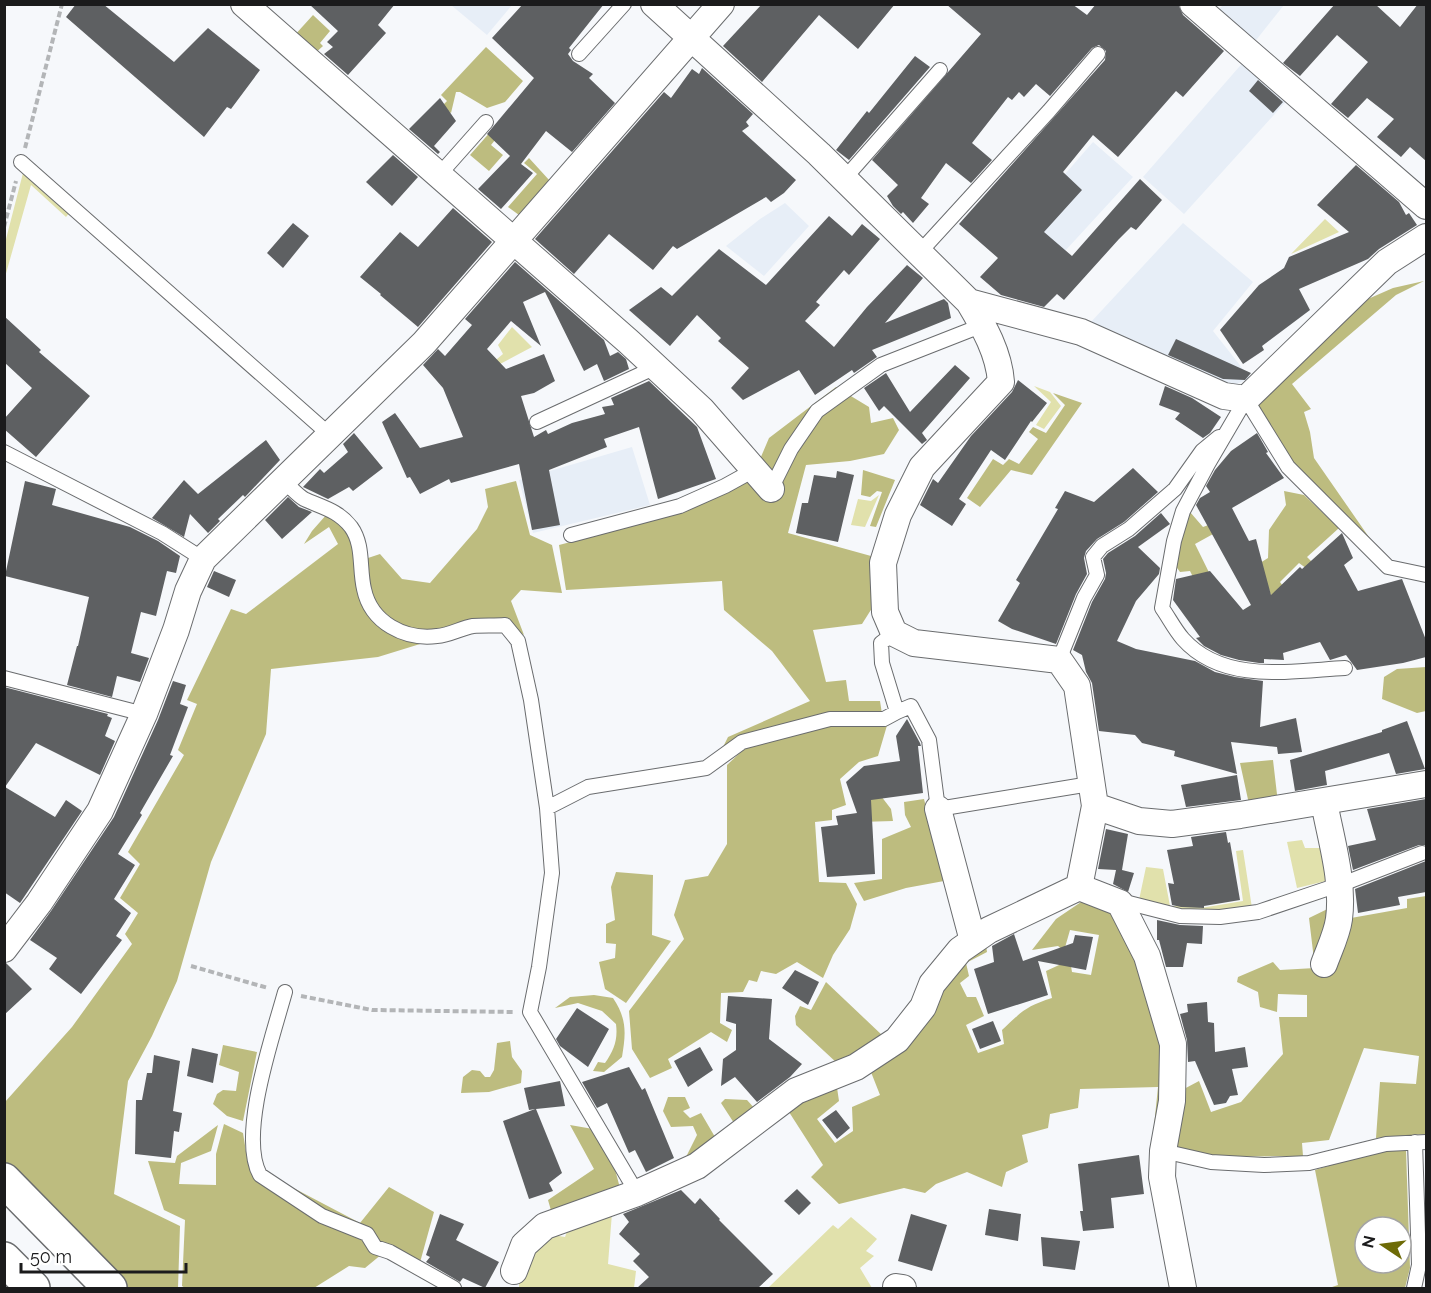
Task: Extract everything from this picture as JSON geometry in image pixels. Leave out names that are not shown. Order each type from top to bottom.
[{"type":"highway","points":[[4,1180],[110,1288]]},
{"type":"highway","points":[[4,1259],[33,1288]]},
{"type":"street","points":[[244,4],[656,367],[702,410],[771,489]]},
{"type":"street","points":[[654,4],[845,178],[969,302],[983,325],[1000,364],[1001,382],[922,467],[898,515],[883,563],[885,612],[894,633],[914,643],[1059,660],[1077,686],[1093,795],[1079,887]]},
{"type":"street","points":[[4,949],[39,903],[100,811],[144,714],[176,630],[188,591],[203,559],[424,343],[721,4]]},
{"type":"street","points":[[1193,4],[1426,206]]},
{"type":"street","points":[[969,302],[1081,332],[1224,396],[1246,399],[1387,262],[1426,237]]},
{"type":"street","points":[[1093,795],[1139,821],[1172,824],[1324,802],[1426,784]]},
{"type":"street","points":[[1324,802],[1339,885],[1339,921],[1324,964]]},
{"type":"street","points":[[938,809],[974,941]]},
{"type":"street","points":[[513,1279],[524,1245],[545,1226],[637,1193],[698,1166],[796,1091],[856,1067],[897,1040],[923,1007],[932,984],[960,950],[989,930],[1079,887],[1120,903],[1147,956],[1173,1044],[1172,1101],[1163,1151],[1162,1177],[1183,1288]]},
{"type":"street","points":[[896,1288],[903,1288]]},
{"type":"lane","points":[[579,54],[624,4]]},
{"type":"lane","points":[[920,252],[1098,54]]},
{"type":"lane","points":[[845,178],[940,70]]},
{"type":"lane","points":[[439,175],[486,122]]},
{"type":"lane","points":[[21,162],[331,436]]},
{"type":"lane","points":[[771,489],[791,449],[817,411],[881,365],[983,325]]},
{"type":"lane","points":[[537,422],[656,367]]},
{"type":"lane","points":[[1345,668],[1277,672],[1241,670],[1206,657],[1183,639],[1162,608],[1174,542],[1183,511],[1246,399],[1288,467],[1388,567],[1426,575]]},
{"type":"lane","points":[[1059,660],[1084,598],[1096,575],[1093,557],[1102,546],[1129,529],[1175,489],[1202,451],[1229,428]]},
{"type":"lane","points":[[4,452],[162,533],[203,559]]},
{"type":"lane","points":[[571,535],[680,506],[754,470]]},
{"type":"lane","points":[[283,481],[303,498],[337,513],[350,526],[358,539],[364,590],[373,612],[390,627],[410,636],[438,636],[472,626],[505,625],[518,641],[531,700],[547,808],[552,873],[541,958],[530,1012],[637,1193]]},
{"type":"lane","points":[[894,633],[881,643],[882,663],[897,712]]},
{"type":"lane","points":[[4,678],[144,714]]},
{"type":"lane","points":[[547,808],[588,787],[706,768],[742,742],[830,719],[884,719],[911,706],[929,740],[938,809],[1093,795]]},
{"type":"lane","points":[[1120,903],[1129,903],[1179,916],[1220,917],[1258,912],[1339,885],[1422,853]]},
{"type":"lane","points":[[285,992],[252,1126],[254,1164],[260,1175],[322,1216],[367,1234],[375,1247],[390,1252],[454,1288]]},
{"type":"lane","points":[[1163,1151],[1211,1162],[1263,1165],[1309,1163],[1386,1144],[1421,1142],[1419,1265],[1414,1288]]},
{"type":"path","points":[[4,227],[62,4]]},
{"type":"path","points":[[191,966],[285,992],[372,1010],[530,1012]]},
{"type":"shaded area","points":[[451,5],[512,5],[487,35]]},
{"type":"shaded area","points":[[1223,5],[1284,5],[1253,44],[1217,11]]},
{"type":"shaded area","points":[[313,15],[330,31],[320,43],[323,46],[312,56],[293,37]]},
{"type":"shaded area","points":[[486,47],[523,81],[505,102],[487,108],[460,92],[456,92],[451,113],[442,106],[447,101],[441,95]]},
{"type":"shaded area","points":[[1246,59],[1291,96],[1184,214],[1143,177]]},
{"type":"shaded area","points":[[492,130],[499,135],[491,145],[503,155],[489,171],[470,155]]},
{"type":"shaded area","points":[[1093,142],[1133,177],[1042,276],[1004,244]]},
{"type":"shaded area","points":[[529,158],[550,181],[519,215],[508,207],[537,174],[524,163]]},
{"type":"shaded area","points":[[785,203],[809,226],[764,276],[726,246]]},
{"type":"shaded area","points":[[1183,223],[1253,282],[1213,331],[1250,378],[1237,384],[1220,382],[1090,323]]},
{"type":"shaded area","points":[[1424,281],[1396,295],[1292,384],[1311,409],[1304,412],[1314,458],[1373,543],[1292,464],[1253,400],[1352,306],[1393,288]]},
{"type":"shaded area","points":[[836,387],[869,407],[871,423],[893,418],[899,430],[884,454],[850,461],[806,465],[788,533],[871,556],[874,605],[862,624],[813,630],[826,682],[846,680],[849,701],[880,701],[882,714],[722,749],[728,737],[810,701],[772,651],[724,610],[722,581],[566,590],[559,545],[682,513],[752,478],[769,438]]},
{"type":"shaded area","points":[[1053,393],[1082,403],[1032,475],[1011,470],[980,507],[967,498],[993,459],[1003,465],[1009,459],[1019,464],[1038,439],[1029,432],[1033,427],[1046,433],[1065,405]]},
{"type":"shaded area","points":[[632,447],[650,505],[533,533],[519,480]]},
{"type":"shaded area","points":[[863,470],[895,480],[876,527],[870,526],[882,492],[877,491],[870,497],[861,495]]},
{"type":"shaded area","points":[[516,481],[530,535],[552,545],[562,593],[521,590],[511,601],[524,635],[501,619],[378,657],[271,669],[266,734],[211,862],[177,981],[128,1081],[114,1194],[180,1226],[178,1288],[129,1288],[5,1167],[5,1102],[72,1027],[132,944],[125,934],[138,913],[120,898],[140,864],[128,852],[184,755],[178,750],[197,704],[187,700],[231,609],[246,614],[338,544],[329,527],[304,544],[327,514],[337,518],[365,559],[380,554],[402,579],[430,583],[477,529],[488,507],[485,489]]},
{"type":"shaded area","points":[[1284,491],[1304,495],[1339,528],[1307,557],[1323,573],[1318,577],[1299,563],[1280,582],[1296,604],[1209,624],[1199,589],[1190,571],[1180,572],[1175,565],[1178,543],[1190,512],[1203,527],[1219,521],[1224,528],[1195,544],[1231,617],[1274,604],[1260,563],[1268,558],[1269,530],[1286,505]]},
{"type":"shaded area","points":[[1426,667],[1426,711],[1417,713],[1382,699],[1384,677],[1397,669]]},
{"type":"shaded area","points":[[888,722],[878,756],[859,762],[840,779],[846,805],[832,810],[832,820],[815,822],[819,882],[846,883],[857,904],[850,929],[833,955],[823,978],[797,962],[776,974],[761,971],[757,982],[749,980],[743,992],[721,993],[720,1023],[732,1030],[727,1042],[711,1032],[668,1059],[672,1068],[650,1078],[632,1049],[629,1011],[684,939],[674,915],[685,880],[708,876],[727,844],[727,765],[745,748],[832,725]]},
{"type":"shaded area","points":[[1273,760],[1278,803],[1249,804],[1240,763]]},
{"type":"shaded area","points":[[881,796],[891,809],[893,821],[860,822],[855,802]]},
{"type":"shaded area","points":[[924,799],[944,881],[906,888],[864,901],[854,883],[882,879],[882,839],[911,827],[905,815],[904,802]]},
{"type":"shaded area","points":[[616,872],[653,875],[652,935],[671,941],[626,1003],[605,989],[599,962],[615,958],[616,944],[606,943],[606,924],[615,920],[611,887]]},
{"type":"shaded area","points":[[1426,896],[1426,1134],[1376,1138],[1380,1082],[1416,1084],[1419,1056],[1364,1048],[1329,1140],[1302,1143],[1303,1156],[1213,1157],[1174,1149],[1182,1090],[1199,1081],[1211,1112],[1241,1102],[1283,1054],[1279,1017],[1307,1017],[1307,995],[1278,994],[1277,1012],[1260,1007],[1258,992],[1237,982],[1238,977],[1273,962],[1280,970],[1315,968],[1309,918],[1346,900],[1351,918],[1407,908],[1407,899]]},
{"type":"shaded area","points":[[1084,900],[1110,912],[1132,943],[1166,1041],[1160,1136],[1153,1136],[1158,1087],[1080,1089],[1078,1108],[1050,1114],[1048,1128],[1022,1135],[1028,1162],[1006,1172],[1002,1187],[967,1172],[936,1184],[925,1193],[904,1188],[839,1204],[811,1177],[823,1165],[789,1112],[803,1095],[836,1081],[839,1101],[817,1119],[835,1143],[853,1131],[852,1107],[880,1095],[869,1067],[938,985],[985,938],[987,952],[966,963],[969,976],[960,983],[967,997],[976,997],[984,1016],[966,1025],[978,1053],[1004,1044],[1002,1030],[1024,1010],[1052,998],[1046,971],[1070,960],[1072,972],[1091,975],[1099,935],[1070,930],[1064,951],[1058,946],[1032,950],[1056,919]]},
{"type":"shaded area","points":[[826,982],[883,1036],[838,1064],[796,1025],[795,1016],[800,1006],[811,1010]]},
{"type":"shaded area","points":[[594,995],[613,998],[621,1013],[624,1026],[622,1057],[604,1072],[593,1071],[598,1062],[605,1063],[611,1054],[616,1040],[616,1024],[602,1011],[578,1003],[555,1008],[570,997]]},
{"type":"shaded area","points":[[510,1041],[512,1057],[522,1071],[521,1083],[489,1092],[461,1093],[463,1077],[472,1070],[480,1071],[485,1077],[490,1077],[494,1070],[497,1043]]},
{"type":"shaded area","points":[[223,1045],[257,1052],[243,1121],[227,1116],[213,1104],[217,1094],[223,1090],[236,1091],[239,1072],[219,1065]]},
{"type":"shaded area","points":[[668,1097],[685,1097],[690,1108],[683,1111],[690,1118],[701,1113],[715,1137],[686,1157],[697,1135],[693,1126],[671,1127],[663,1111]]},
{"type":"shaded area","points":[[725,1099],[747,1100],[756,1110],[734,1123],[721,1103]]},
{"type":"shaded area","points":[[224,1124],[243,1133],[248,1164],[360,1223],[389,1187],[434,1212],[419,1266],[382,1254],[365,1268],[349,1266],[314,1288],[185,1288],[182,1286],[185,1220],[164,1210],[148,1161],[175,1163],[177,1156],[218,1125],[211,1151],[181,1163],[179,1184],[216,1185],[216,1154]]},
{"type":"shaded area","points":[[570,1125],[593,1129],[613,1162],[620,1188],[552,1214],[548,1200],[594,1169]]},
{"type":"shaded area","points":[[1384,1149],[1406,1150],[1408,1215],[1353,1215],[1353,1275],[1408,1275],[1405,1288],[1329,1288],[1338,1285],[1315,1170]]},
{"type":"green space","points":[[23,173],[71,211],[66,217],[31,185],[5,277],[5,243]]},
{"type":"green space","points":[[1325,219],[1339,232],[1291,254]]},
{"type":"green space","points":[[512,327],[532,347],[447,392],[485,369],[503,354],[498,345]]},
{"type":"green space","points":[[1034,386],[1050,392],[1061,406],[1044,429],[1036,425],[1051,402]]},
{"type":"green space","points":[[879,495],[865,527],[851,525],[858,499],[871,501]]},
{"type":"green space","points":[[1302,840],[1305,848],[1322,848],[1330,880],[1297,888],[1287,842]]},
{"type":"green space","points":[[1243,850],[1252,908],[1213,914],[1181,912],[1139,900],[1146,867],[1163,869],[1170,906],[1201,908],[1243,901],[1236,851]]},
{"type":"green space","points":[[612,1213],[608,1264],[636,1271],[634,1288],[519,1288],[527,1249],[546,1234],[565,1237],[570,1224]]},
{"type":"green space","points":[[851,1217],[877,1239],[866,1251],[874,1256],[860,1268],[872,1288],[768,1288],[833,1225],[838,1229]]},
{"type":"building","points":[[76,4],[103,4],[174,62],[208,28],[260,70],[231,109],[227,107],[204,137],[66,17]]},
{"type":"building","points":[[309,4],[395,4],[378,25],[386,33],[348,75],[324,54],[333,47],[327,42],[338,31]]},
{"type":"building","points":[[523,4],[604,4],[569,48],[571,50],[568,54],[573,61],[593,74],[589,78],[615,103],[572,152],[546,131],[521,164],[533,173],[501,209],[478,189],[510,156],[487,134],[534,78],[492,38]]},
{"type":"building","points":[[762,4],[895,4],[858,49],[819,15],[762,82],[723,46]]},
{"type":"building","points":[[946,4],[1072,4],[1087,15],[1096,4],[1178,4],[1183,15],[1224,51],[1183,97],[1176,91],[1118,157],[1093,135],[1063,172],[1082,190],[1044,232],[1072,256],[1140,179],[1162,200],[1136,230],[1131,227],[1119,239],[1064,300],[1057,294],[1044,307],[1001,295],[980,277],[998,258],[959,224],[1105,60],[1106,51],[1099,45],[1092,48],[1050,96],[1036,84],[1024,97],[1019,92],[1012,100],[1008,97],[972,143],[992,160],[971,183],[946,163],[921,198],[929,204],[913,223],[903,212],[901,214],[893,206],[887,196],[898,185],[872,160],[981,34]]},
{"type":"building","points":[[1335,4],[1375,4],[1400,27],[1418,4],[1426,4],[1426,161],[1410,147],[1401,157],[1377,137],[1394,119],[1367,98],[1348,118],[1331,104],[1368,62],[1337,35],[1300,76],[1283,63]]},
{"type":"building","points":[[915,56],[930,67],[849,160],[836,150]]},
{"type":"building","points":[[702,68],[753,114],[746,122],[749,126],[742,131],[796,180],[784,193],[771,202],[766,197],[677,249],[673,246],[653,270],[609,234],[574,274],[535,239],[664,92],[671,98],[692,69],[699,74]]},
{"type":"building","points":[[1258,80],[1283,102],[1273,113],[1249,91]]},
{"type":"building","points":[[440,98],[456,121],[434,146],[440,152],[438,154],[409,129]]},
{"type":"building","points":[[393,155],[418,177],[392,206],[366,182]]},
{"type":"building","points":[[1356,165],[1399,202],[1406,215],[1409,213],[1417,225],[1379,249],[1368,259],[1299,289],[1310,310],[1262,346],[1264,350],[1243,364],[1220,330],[1259,285],[1284,268],[1289,257],[1349,232],[1317,205]]},
{"type":"building","points":[[453,208],[492,242],[418,327],[360,277],[400,232],[418,247]]},
{"type":"building","points":[[829,216],[852,236],[862,224],[880,239],[849,275],[844,270],[816,302],[820,305],[805,321],[834,347],[867,307],[907,265],[923,278],[885,323],[944,299],[948,303],[951,318],[872,350],[877,357],[854,373],[852,370],[815,395],[799,370],[743,400],[731,388],[749,368],[718,341],[721,338],[697,315],[670,346],[629,310],[661,287],[672,296],[719,249],[766,285]]},
{"type":"building","points":[[293,223],[309,236],[283,268],[267,253]]},
{"type":"building","points":[[515,262],[604,340],[610,356],[618,352],[626,359],[629,369],[604,381],[597,364],[584,371],[545,292],[523,302],[541,346],[511,321],[487,349],[506,369],[544,354],[555,381],[534,393],[521,396],[534,437],[546,430],[548,434],[572,423],[605,414],[602,407],[614,405],[611,398],[649,381],[697,427],[716,479],[658,499],[639,427],[604,439],[607,447],[549,470],[560,525],[532,530],[519,464],[451,483],[449,479],[420,494],[410,477],[407,478],[382,422],[395,413],[420,448],[463,437],[443,388],[423,365],[438,349],[445,356],[472,325],[465,319]]},
{"type":"building","points":[[4,316],[41,350],[39,352],[90,396],[36,457],[4,429],[4,419],[32,388],[4,362]]},
{"type":"building","points":[[1176,339],[1251,373],[1245,380],[1223,379],[1168,355]]},
{"type":"building","points":[[955,365],[970,378],[922,433],[927,440],[922,444],[884,406],[879,411],[864,388],[886,373],[910,412]]},
{"type":"building","points":[[1018,380],[1047,403],[1031,421],[1005,460],[991,450],[959,499],[966,504],[952,526],[920,505],[933,479],[938,483],[971,436],[1012,392]]},
{"type":"building","points":[[1165,386],[1192,398],[1221,417],[1210,433],[1203,438],[1175,419],[1180,413],[1159,405]]},
{"type":"building","points":[[354,433],[383,468],[353,491],[349,487],[328,499],[303,487],[320,469],[324,473],[348,452],[343,444]]},
{"type":"building","points":[[1257,433],[1268,452],[1266,453],[1284,478],[1232,508],[1249,541],[1256,539],[1271,595],[1300,567],[1302,569],[1342,533],[1353,558],[1344,565],[1358,591],[1402,579],[1426,640],[1426,657],[1357,670],[1346,655],[1330,660],[1320,642],[1283,653],[1284,660],[1264,659],[1264,663],[1259,663],[1221,655],[1204,646],[1196,638],[1200,637],[1173,600],[1176,579],[1210,571],[1243,610],[1251,605],[1196,505],[1200,498],[1210,492],[1206,486],[1215,470],[1231,451]]},
{"type":"building","points":[[266,440],[280,460],[245,497],[243,495],[218,519],[220,521],[208,533],[190,514],[184,537],[152,518],[184,480],[198,494]]},
{"type":"building","points":[[1133,468],[1158,492],[1124,522],[1097,539],[1086,551],[1084,558],[1087,574],[1076,594],[1056,644],[1012,629],[998,621],[1020,583],[1016,580],[1058,509],[1055,508],[1065,491],[1094,502]]},
{"type":"building","points":[[837,471],[854,475],[838,542],[796,533],[802,503],[808,503],[814,475],[836,478]]},
{"type":"building","points":[[25,481],[56,489],[52,505],[130,527],[158,541],[180,556],[176,573],[167,571],[156,616],[141,612],[131,653],[149,658],[140,682],[117,676],[112,697],[67,685],[89,597],[5,576]]},
{"type":"building","points":[[288,497],[299,507],[312,512],[282,539],[265,520]]},
{"type":"building","points":[[1161,513],[1170,524],[1138,547],[1160,568],[1159,574],[1136,601],[1117,641],[1136,649],[1195,661],[1215,672],[1263,681],[1260,727],[1296,718],[1302,752],[1278,754],[1277,747],[1231,742],[1237,774],[1174,756],[1175,751],[1142,743],[1135,735],[1099,731],[1092,683],[1086,672],[1082,655],[1073,650],[1092,602],[1105,579],[1103,559],[1108,553],[1135,536]]},
{"type":"building","points":[[214,571],[236,580],[229,597],[207,587]]},
{"type":"building","points":[[173,681],[186,685],[180,704],[188,707],[170,755],[173,756],[140,813],[142,815],[118,854],[135,865],[114,899],[131,913],[116,936],[122,940],[81,994],[49,969],[57,958],[30,940],[114,817]]},
{"type":"building","points":[[4,687],[108,714],[107,716],[112,718],[105,736],[115,741],[100,775],[36,743],[5,787],[55,817],[66,800],[82,811],[20,903],[4,892]]},
{"type":"building","points":[[907,719],[921,746],[918,746],[923,793],[871,800],[875,874],[827,877],[821,827],[838,825],[836,816],[857,813],[846,782],[864,766],[900,761],[896,736]]},
{"type":"building","points":[[1407,721],[1425,769],[1396,774],[1389,753],[1325,771],[1327,785],[1295,791],[1290,760],[1382,732],[1382,730]]},
{"type":"building","points":[[1237,775],[1241,800],[1186,807],[1181,785]]},
{"type":"building","points":[[1426,799],[1426,845],[1419,845],[1353,870],[1348,846],[1376,840],[1367,809]]},
{"type":"building","points":[[1106,829],[1128,834],[1122,870],[1134,873],[1128,892],[1113,884],[1116,870],[1098,869]]},
{"type":"building","points":[[1226,832],[1228,843],[1230,842],[1240,900],[1204,906],[1204,908],[1172,905],[1168,883],[1174,884],[1167,850],[1193,846],[1191,837]]},
{"type":"building","points":[[1426,861],[1426,892],[1398,897],[1400,905],[1358,913],[1355,889]]},
{"type":"building","points":[[1157,920],[1180,925],[1203,926],[1202,944],[1187,943],[1183,967],[1166,967],[1159,940],[1157,940]]},
{"type":"building","points":[[1014,934],[1023,961],[1073,943],[1075,935],[1093,937],[1086,970],[1038,961],[1048,995],[988,1014],[974,969],[994,962],[992,946]]},
{"type":"building","points":[[6,963],[32,989],[4,1015],[4,964]]},
{"type":"building","points":[[795,970],[819,982],[808,1005],[782,988]]},
{"type":"building","points":[[728,996],[772,999],[769,1039],[802,1064],[790,1077],[757,1102],[735,1077],[721,1086],[723,1059],[736,1050],[736,1024],[726,1021]]},
{"type":"building","points":[[1207,1002],[1208,1022],[1214,1023],[1215,1052],[1245,1047],[1248,1067],[1232,1069],[1238,1095],[1230,1096],[1226,1103],[1214,1105],[1195,1061],[1188,1062],[1187,1040],[1180,1014],[1188,1012],[1187,1004]]},
{"type":"building","points":[[577,1008],[609,1029],[588,1067],[560,1046],[556,1039]]},
{"type":"building","points":[[993,1021],[1001,1041],[980,1049],[972,1029]]},
{"type":"building","points":[[700,1047],[713,1070],[688,1087],[674,1061]]},
{"type":"building","points":[[192,1048],[218,1054],[213,1083],[187,1076]]},
{"type":"building","points":[[154,1055],[180,1061],[173,1111],[182,1113],[179,1132],[174,1131],[171,1158],[135,1154],[136,1100],[142,1100],[147,1073],[152,1073]]},
{"type":"building","points":[[629,1067],[642,1090],[645,1088],[674,1158],[646,1172],[635,1150],[629,1153],[607,1103],[597,1108],[582,1082]]},
{"type":"building","points":[[560,1081],[565,1106],[536,1109],[562,1173],[549,1183],[553,1191],[529,1199],[503,1121],[535,1109],[529,1110],[524,1088]]},
{"type":"building","points":[[836,1110],[850,1128],[837,1139],[822,1120]]},
{"type":"building","points":[[1139,1155],[1144,1194],[1111,1198],[1114,1228],[1083,1231],[1078,1164]]},
{"type":"building","points":[[797,1189],[811,1203],[799,1215],[784,1201]]},
{"type":"building","points":[[681,1190],[695,1204],[700,1198],[773,1274],[758,1288],[637,1288],[649,1277],[633,1261],[640,1254],[619,1234],[629,1222],[623,1214]]},
{"type":"building","points":[[989,1209],[1021,1214],[1018,1241],[985,1235]]},
{"type":"building","points":[[440,1214],[464,1224],[456,1240],[499,1262],[485,1288],[463,1278],[460,1282],[426,1262],[430,1257],[426,1255]]},
{"type":"building","points":[[911,1214],[947,1225],[932,1271],[898,1261]]},
{"type":"building","points":[[1041,1237],[1080,1241],[1075,1270],[1043,1266]]}]
